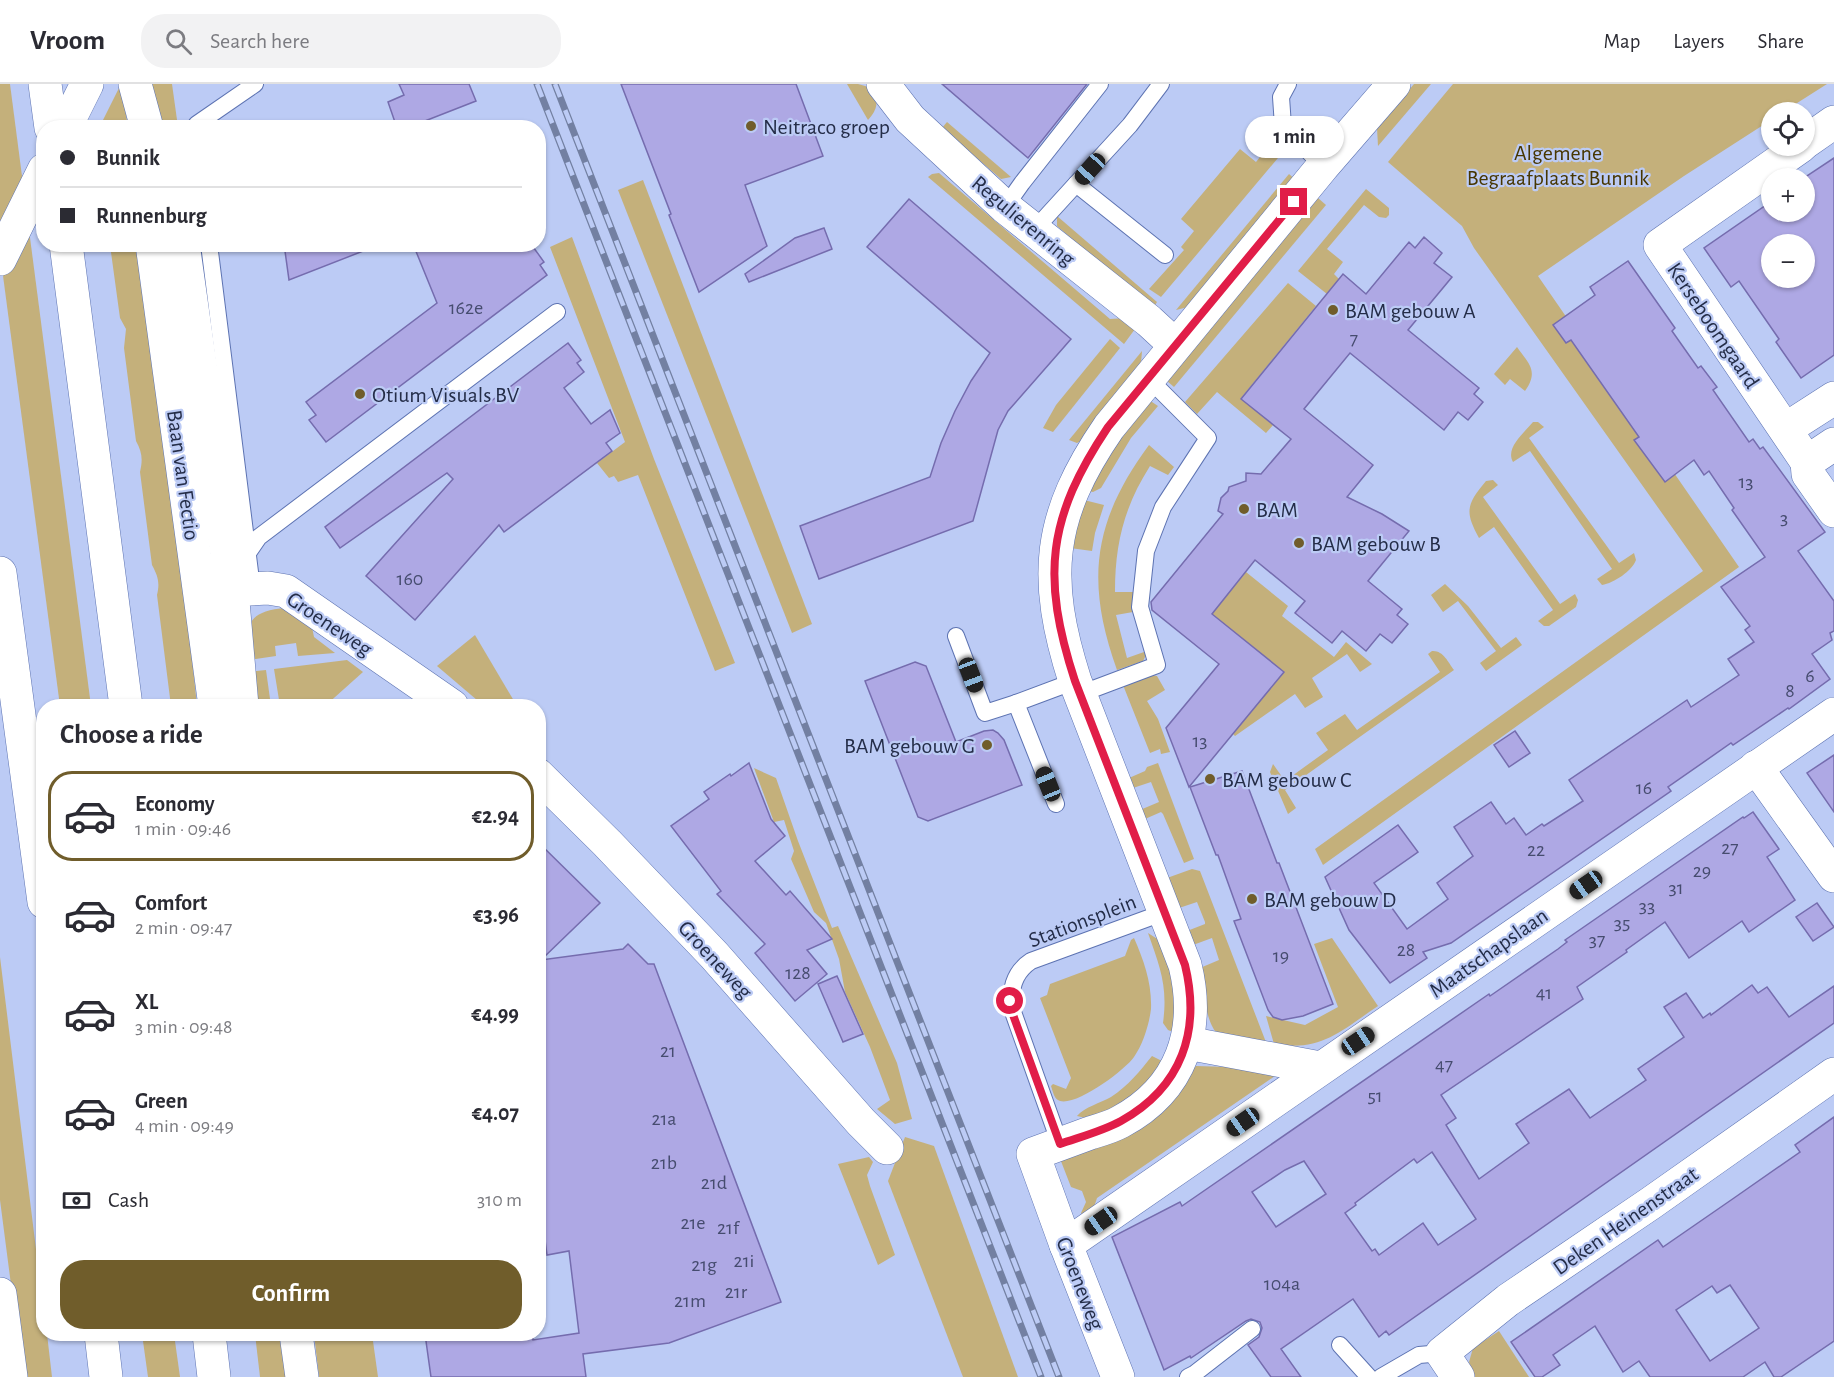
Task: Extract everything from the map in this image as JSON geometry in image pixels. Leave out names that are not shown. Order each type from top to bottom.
[{"type":"main road","points":[[45,84],[50,120]]},
{"type":"main road","points":[[69,120],[87,84]]},
{"type":"main road","points":[[135,84],[137,120]]},
{"type":"main road","points":[[135,84],[145,120]]},
{"type":"main road","name":"Regulierenring","points":[[884,84],[910,119],[1005,207],[1149,321],[1175,345]]},
{"type":"main road","points":[[1047,1149],[1118,1123],[1150,1101],[1175,1072],[1186,1043],[1191,1003],[1190,985],[1185,965],[1065,650],[1057,612],[1054,580],[1055,549],[1060,524],[1077,478],[1108,427],[1323,166],[1395,84]]},
{"type":"main road","name":"Kerseboomgaard","points":[[1815,135],[1834,122]]},
{"type":"main road","name":"Kerseboomgaard","points":[[1786,156],[1660,245],[1786,429],[1821,453],[1808,474],[1834,511]]},
{"type":"main road","points":[[0,259],[36,186]]},
{"type":"main road","points":[[67,252],[125,699]]},
{"type":"main road","name":"Baan van Fectio","points":[[153,252],[214,699]]},
{"type":"main road","name":"Baan van Fectio","points":[[184,252],[242,589],[242,699]]},
{"type":"main road","points":[[1786,429],[1834,398]]},
{"type":"main road","name":"Groeneweg","points":[[198,570],[242,589],[268,588],[286,591],[442,699]]},
{"type":"main road","points":[[0,573],[36,842]]},
{"type":"main road","name":"Maatschapslaan","points":[[1066,1245],[1834,714]]},
{"type":"main road","points":[[1756,767],[1834,876]]},
{"type":"main road","name":"Groeneweg","points":[[546,783],[714,955],[861,1122],[887,1148]]},
{"type":"main road","points":[[1186,1043],[1320,1068]]},
{"type":"main road","name":"Deken Heinenstraat","points":[[1450,1365],[1508,1300],[1834,1074]]},
{"type":"main road","name":"Groeneweg","points":[[1047,1149],[1066,1245],[1118,1377]]},
{"type":"main road","points":[[0,1294],[11,1377]]},
{"type":"main road","points":[[101,1341],[106,1377]]},
{"type":"main road","points":[[210,1341],[214,1377]]},
{"type":"main road","points":[[297,1341],[302,1377]]},
{"type":"lane","points":[[203,120],[255,84]]},
{"type":"lane","points":[[1005,207],[1100,84]]},
{"type":"lane","points":[[1034,230],[1130,125],[1161,84]]},
{"type":"lane","points":[[1288,84],[1281,97],[1283,126],[1323,166]]},
{"type":"lane","points":[[1076,184],[1165,255]]},
{"type":"lane","points":[[210,252],[248,553],[242,589]]},
{"type":"lane","points":[[248,553],[259,537],[557,312]]},
{"type":"lane","points":[[956,636],[985,713],[1157,665],[1140,607],[1146,551],[1163,507],[1208,438],[1148,378]]},
{"type":"lane","points":[[1016,703],[1056,804]]},
{"type":"lane","name":"Stationsplein","points":[[1047,1149],[1010,1001],[1017,974],[1023,966],[1031,962],[1165,912]]},
{"type":"lane","points":[[1188,1377],[1252,1329]]},
{"type":"lane","points":[[1340,1345],[1369,1377]]},
{"type":"lane","points":[[1381,1377],[1419,1355],[1450,1365]]},
{"type":"green space","points":[[0,84],[10,84],[90,699],[59,699],[0,253]]},
{"type":"green space","points":[[121,84],[127,120],[103,120]]},
{"type":"green space","points":[[149,84],[172,84],[177,120],[153,120]]},
{"type":"green space","points":[[847,84],[872,88],[876,97],[876,105],[868,120]]},
{"type":"green space","points":[[1414,84],[1431,84],[1378,146],[1377,128]]},
{"type":"green space","name":"Algemene Begraafplaats Bunnik","points":[[1453,84],[1827,84],[1799,102],[1761,102],[1761,126],[1538,276],[1739,567],[1323,865],[1315,849],[1703,571],[1474,248],[1462,226],[1388,162]]},
{"type":"green space","points":[[947,122],[1011,177],[1001,179],[942,128]]},
{"type":"green space","points":[[1272,142],[1283,152],[1161,297],[1149,289],[1184,250],[1181,247],[1194,231],[1181,219],[1240,149],[1256,162]]},
{"type":"green space","points":[[939,173],[1110,319],[1126,318],[1135,329],[1124,344],[928,177]]},
{"type":"green space","points":[[1289,174],[1298,182],[1188,307],[1176,310]]},
{"type":"green space","points":[[643,180],[812,624],[792,633],[618,190]]},
{"type":"green space","points":[[1366,189],[1389,208],[1389,215],[1386,218],[1379,217],[1364,205],[1327,249],[1343,262],[1334,274],[1339,279],[1327,294],[1298,271]]},
{"type":"green space","points":[[1318,198],[1326,205],[1174,387],[1167,381]]},
{"type":"green space","points":[[1057,216],[1157,302],[1154,307],[1141,299],[1057,226]]},
{"type":"green space","points":[[572,237],[654,459],[735,663],[715,671],[638,475],[618,482],[614,476],[609,478],[597,463],[625,442],[550,247]]},
{"type":"green space","points":[[111,252],[144,252],[196,699],[170,699],[157,595],[158,580],[152,565],[140,472],[141,456],[136,441],[124,348],[126,329],[120,318]]},
{"type":"green space","points":[[1288,283],[1316,306],[1241,398],[1273,425],[1266,433],[1217,392],[1197,414],[1185,402]]},
{"type":"green space","points":[[1110,339],[1120,348],[1053,432],[1043,428],[1056,405]]},
{"type":"green space","points":[[1517,347],[1532,373],[1525,391],[1510,379],[1505,385],[1494,374]]},
{"type":"green space","points":[[1142,351],[1141,363],[1084,439],[1077,443],[1069,440]]},
{"type":"green space","points":[[1149,400],[1158,406],[1131,438],[1101,488],[1093,492],[1088,491],[1103,460]]},
{"type":"green space","points":[[1533,422],[1538,422],[1544,427],[1529,438],[1619,563],[1634,553],[1636,560],[1634,564],[1612,582],[1602,585],[1597,579],[1612,569],[1530,451],[1513,462],[1511,451],[1513,446]]},
{"type":"green space","points":[[1149,445],[1174,467],[1168,475],[1150,466],[1134,496],[1123,526],[1115,574],[1115,592],[1133,592],[1133,612],[1116,615],[1127,658],[1144,652],[1146,655],[1143,661],[1117,670],[1101,608],[1098,580],[1100,553],[1106,526],[1116,500],[1130,473]]},
{"type":"green space","points":[[1493,480],[1498,485],[1483,497],[1560,604],[1575,594],[1578,600],[1576,607],[1549,626],[1544,626],[1538,621],[1553,610],[1494,527],[1479,538],[1471,521],[1471,502],[1486,481]]},
{"type":"green space","points":[[1084,500],[1104,505],[1092,551],[1070,548]]},
{"type":"green space","points":[[1246,572],[1288,606],[1282,616],[1334,657],[1346,642],[1372,664],[1360,672],[1347,654],[1312,678],[1323,697],[1305,708],[1295,694],[1235,736],[1233,734],[1284,672],[1241,638],[1205,622]]},
{"type":"green space","points":[[1445,584],[1468,606],[1501,648],[1516,637],[1522,645],[1486,671],[1480,663],[1496,651],[1458,601],[1443,612],[1431,595]]},
{"type":"green space","points":[[286,608],[312,627],[314,637],[335,653],[298,656],[296,643],[275,646],[276,656],[243,661],[246,638],[251,623],[263,613]]},
{"type":"green space","points":[[475,635],[513,699],[476,699],[437,666]]},
{"type":"green space","points":[[1432,651],[1442,654],[1454,670],[1285,790],[1296,808],[1288,814],[1270,772],[1273,764],[1285,781],[1328,750],[1316,733],[1345,714],[1357,730],[1440,672],[1428,654]]},
{"type":"green space","points":[[347,660],[363,672],[333,699],[279,699],[274,669]]},
{"type":"green space","points":[[266,670],[270,699],[249,699],[247,672]]},
{"type":"green space","points":[[1152,675],[1157,676],[1165,690],[1147,701],[1158,719],[1170,752],[1161,754],[1160,749],[1150,753],[1123,685]]},
{"type":"green space","points":[[1158,763],[1194,859],[1184,863],[1163,814],[1161,812],[1145,819],[1140,810],[1159,802],[1151,782],[1133,788],[1129,778]]},
{"type":"green space","points":[[754,768],[776,778],[832,928],[838,926],[897,1063],[912,1119],[895,1124],[877,1109],[890,1100],[870,1047],[845,992],[839,959],[826,923],[814,912],[791,859],[794,851],[784,820],[774,822]]},
{"type":"green space","points":[[1192,869],[1200,871],[1269,1050],[1223,1037],[1214,1030],[1211,1023],[1205,1004],[1200,968],[1219,960],[1212,938],[1193,945],[1187,931],[1205,922],[1197,902],[1179,908],[1167,878]]},
{"type":"green space","points":[[1148,933],[1162,942],[1179,993],[1173,1032],[1168,1030],[1163,1023],[1164,987]]},
{"type":"green space","points":[[1134,938],[1147,972],[1151,999],[1149,1021],[1140,1046],[1129,1063],[1100,1086],[1077,1098],[1060,1101],[1055,1097],[1051,1086],[1053,1084],[1066,1089],[1071,1078],[1040,998],[1047,995],[1050,984],[1125,956]]},
{"type":"green space","points":[[1332,938],[1378,1006],[1341,1031],[1318,1042],[1290,1046],[1274,1044],[1266,1016],[1305,1025],[1338,1007],[1314,944]]},
{"type":"green space","points":[[0,957],[36,1249],[36,1341],[48,1341],[52,1377],[23,1377],[0,1200]]},
{"type":"green space","points":[[1152,1056],[1162,1061],[1154,1074],[1128,1101],[1090,1119],[1077,1116],[1117,1093]]},
{"type":"green space","points":[[1196,1066],[1229,1067],[1275,1076],[1097,1198],[1093,1210],[1082,1215],[1086,1202],[1082,1191],[1071,1187],[1059,1156],[1171,1099]]},
{"type":"green space","points":[[905,1137],[934,1146],[1018,1377],[963,1377],[888,1181]]},
{"type":"green space","points":[[869,1157],[873,1162],[867,1175],[895,1255],[878,1265],[838,1164]]},
{"type":"green space","points":[[1499,1331],[1529,1377],[1474,1376],[1469,1362],[1473,1348]]},
{"type":"green space","points":[[143,1341],[175,1341],[180,1377],[148,1377]]},
{"type":"green space","points":[[256,1341],[284,1341],[289,1377],[260,1377]]},
{"type":"green space","points":[[315,1341],[373,1341],[378,1377],[319,1377]]},
{"type":"building","points":[[399,84],[469,84],[476,101],[427,120],[394,120],[388,102],[404,95]]},
{"type":"building","points":[[621,84],[796,84],[823,156],[745,185],[767,246],[699,292],[669,215],[671,214]]},
{"type":"building","points":[[942,84],[1087,84],[1028,158]]},
{"type":"building","points":[[1834,158],[1834,355],[1801,378],[1776,342],[1779,339],[1739,281],[1731,287],[1704,248],[1761,209],[1761,222],[1815,222],[1815,171]]},
{"type":"building","points":[[909,199],[1071,339],[1008,411],[998,430],[973,521],[819,579],[800,526],[930,477],[955,411],[971,381],[990,353],[867,247]]},
{"type":"building","points":[[824,228],[832,249],[749,282],[745,274],[795,238]]},
{"type":"building","points":[[1424,237],[1442,253],[1434,263],[1452,277],[1408,330],[1479,388],[1474,394],[1483,402],[1468,420],[1458,412],[1444,430],[1350,353],[1304,409],[1373,465],[1347,497],[1382,514],[1409,531],[1368,581],[1402,609],[1397,615],[1408,624],[1392,643],[1380,634],[1366,651],[1342,631],[1332,643],[1295,613],[1305,601],[1255,560],[1212,614],[1284,672],[1189,787],[1166,728],[1219,664],[1152,610],[1151,602],[1223,514],[1218,511],[1221,498],[1229,487],[1246,481],[1246,473],[1261,474],[1291,439],[1241,399],[1343,274],[1366,294],[1409,242],[1415,248]]},
{"type":"building","points":[[285,252],[361,252],[289,280]]},
{"type":"building","points":[[416,252],[537,252],[544,262],[540,265],[547,275],[326,442],[309,420],[316,415],[306,402],[437,303]]},
{"type":"building","points":[[1628,261],[1675,328],[1672,331],[1698,368],[1701,366],[1717,387],[1713,390],[1749,442],[1753,439],[1760,449],[1763,447],[1825,532],[1798,551],[1834,601],[1834,631],[1830,633],[1832,640],[1812,654],[1830,679],[1789,709],[1733,745],[1731,743],[1668,787],[1671,791],[1451,943],[1423,952],[1427,958],[1390,983],[1349,930],[1325,877],[1398,825],[1418,852],[1374,883],[1407,929],[1448,899],[1437,883],[1473,856],[1454,827],[1491,802],[1506,824],[1514,818],[1526,835],[1542,824],[1544,826],[1583,801],[1569,780],[1687,700],[1691,707],[1739,675],[1728,659],[1754,642],[1745,630],[1750,626],[1721,587],[1765,557],[1732,510],[1734,508],[1709,471],[1704,475],[1694,460],[1665,482],[1634,440],[1639,437],[1571,340],[1566,343],[1553,325],[1595,295],[1590,287]]},
{"type":"building","points":[[568,343],[581,360],[577,363],[584,372],[564,388],[591,424],[610,410],[620,433],[606,443],[612,451],[504,532],[499,525],[415,620],[366,576],[453,479],[447,473],[340,548],[325,527]]},
{"type":"building","points":[[915,662],[926,666],[956,742],[984,731],[993,730],[998,733],[1004,740],[1022,785],[928,821],[918,817],[865,681]]},
{"type":"building","points":[[1515,731],[1530,753],[1509,767],[1494,745]]},
{"type":"building","points":[[1834,755],[1834,812],[1807,773]]},
{"type":"building","points":[[749,763],[771,819],[785,836],[755,861],[786,895],[790,891],[832,939],[807,950],[827,974],[795,1001],[755,953],[765,944],[717,894],[721,891],[671,826],[709,799],[704,792]]},
{"type":"building","points":[[1242,771],[1333,1004],[1303,1016],[1282,1020],[1273,1017],[1268,1010],[1234,921],[1241,919],[1190,787]]},
{"type":"building","points":[[1753,812],[1779,849],[1767,857],[1795,900],[1749,932],[1742,921],[1689,958],[1665,922],[1577,987],[1583,999],[1441,1095],[1456,1118],[1446,1125],[1479,1179],[1529,1143],[1516,1124],[1569,1089],[1590,1118],[1646,1080],[1638,1069],[1684,1037],[1664,1007],[1686,993],[1703,1018],[1710,1013],[1711,1015],[1752,985],[1758,993],[1767,987],[1789,1017],[1834,986],[1834,1023],[1389,1335],[1386,1331],[1379,1337],[1353,1299],[1281,1349],[1301,1377],[1271,1377],[1248,1345],[1259,1337],[1262,1328],[1260,1322],[1251,1319],[1191,1358],[1190,1356],[1164,1370],[1112,1237],[1180,1202],[1182,1206],[1489,994],[1490,996],[1558,949],[1567,942],[1565,940]],"holes":[[[1432,1152],[1476,1219],[1438,1245],[1423,1223],[1379,1255],[1375,1249],[1372,1251],[1345,1213],[1414,1159],[1417,1163]],[[1304,1161],[1326,1194],[1276,1227],[1252,1192],[1285,1170]]]},
{"type":"building","points":[[546,850],[600,903],[546,955]]},
{"type":"building","points":[[1817,903],[1834,927],[1813,941],[1796,917]]},
{"type":"building","points":[[628,944],[648,964],[654,964],[781,1302],[669,1343],[583,1354],[586,1377],[431,1377],[426,1341],[546,1341],[546,1338],[579,1333],[569,1251],[547,1255],[546,959],[623,949]]},
{"type":"building","points":[[837,976],[863,1034],[843,1042],[818,984]]},
{"type":"building","points":[[1834,1117],[1834,1341],[1781,1377],[1774,1377],[1765,1362],[1743,1377],[1650,1377],[1639,1361],[1623,1372],[1595,1326],[1553,1355],[1560,1365],[1542,1377],[1535,1377],[1511,1342],[1658,1240],[1663,1247],[1734,1198],[1800,1152],[1795,1145]],"holes":[[[1730,1285],[1759,1328],[1710,1361],[1676,1310],[1712,1286],[1717,1293]]]},
{"type":"railway","points":[[537,84],[1041,1377]]},
{"type":"railway","points":[[555,84],[1059,1377]]},
{"type":"place","name":"Neitraco groep","points":[[751,126]]},
{"type":"place","name":"BAM gebouw A","points":[[1333,310]]},
{"type":"place","name":"Otium Visuals BV","points":[[360,394]]},
{"type":"place","name":"BAM","points":[[1244,509]]},
{"type":"place","name":"BAM gebouw B","points":[[1299,543]]},
{"type":"place","name":"BAM gebouw G","points":[[987,745]]},
{"type":"place","name":"BAM gebouw C","points":[[1210,779]]},
{"type":"place","name":"BAM gebouw D","points":[[1252,899]]},
{"type":"route","points":[[1010,1001],[1060,1144],[1118,1123],[1136,1112],[1161,1089],[1175,1072],[1181,1059],[1190,1023],[1190,985],[1185,965],[1065,650],[1055,596],[1055,549],[1060,524],[1077,478],[1108,427],[1294,202]]}]
